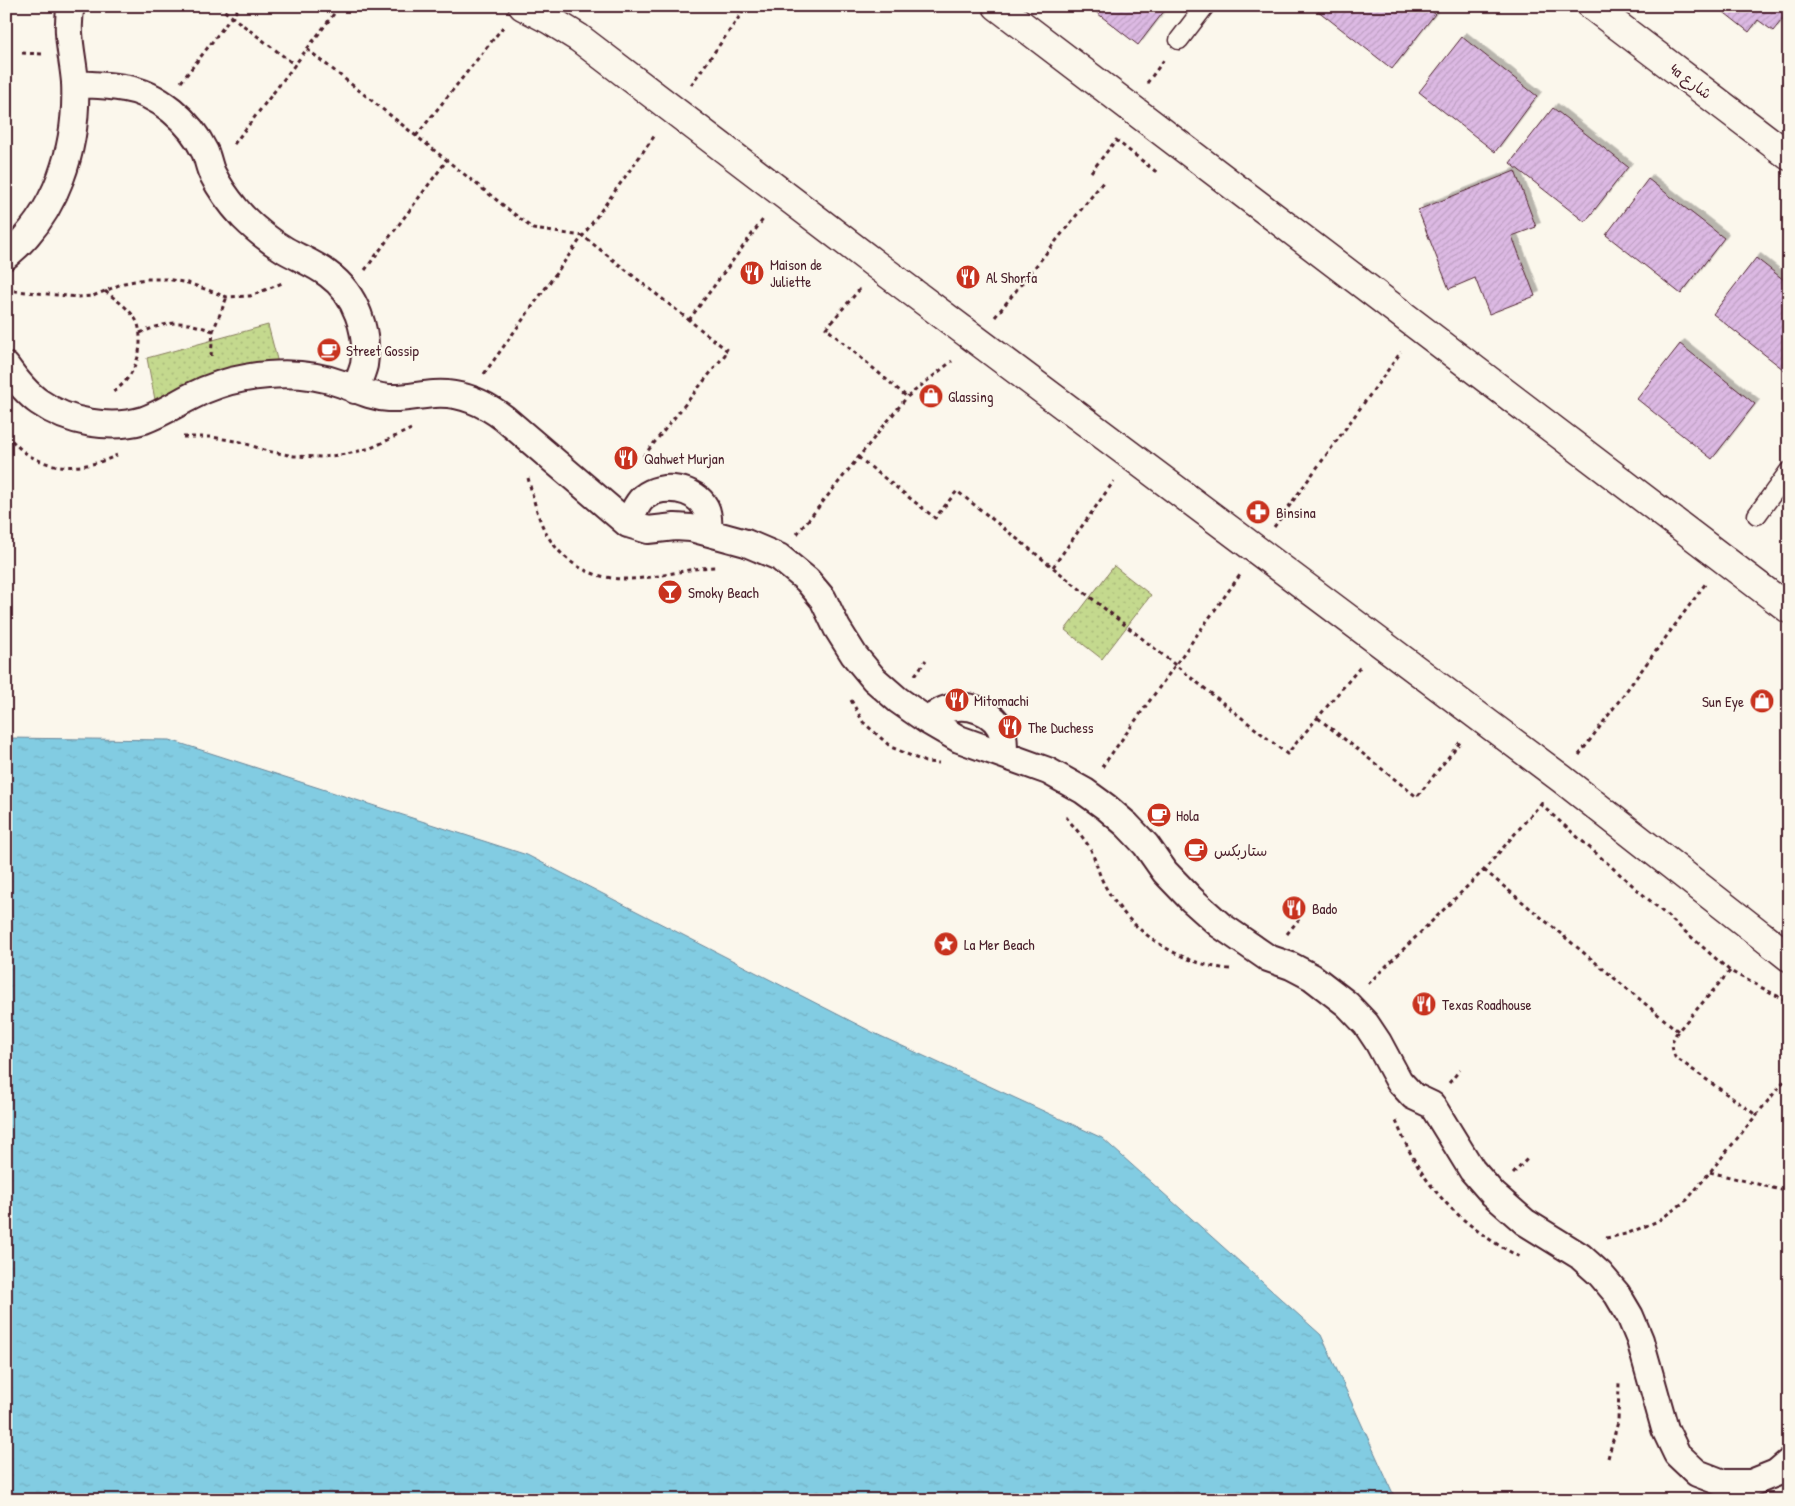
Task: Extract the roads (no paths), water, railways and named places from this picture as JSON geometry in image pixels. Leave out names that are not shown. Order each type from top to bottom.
[{"type":"street","points":[[6,256],[26,237],[42,217],[55,194],[71,140],[75,84],[69,34],[71,6]]},
{"type":"street","points":[[997,6],[1789,609]]},
{"type":"street","name":"4a شارع","points":[[1592,6],[1789,156]]},
{"type":"street","points":[[515,14],[550,20],[579,38],[976,340],[1562,779],[1789,957]]},
{"type":"street","points":[[75,84],[125,88],[146,94],[164,105],[180,118],[194,134],[205,152],[212,173],[226,196],[243,216],[262,234],[284,250],[330,274],[347,293],[359,316],[365,340],[364,366],[355,390]]},
{"type":"street","points":[[6,366],[19,384],[40,402],[64,415],[90,423],[118,424],[144,420],[216,386],[258,376],[292,374],[318,376],[344,384],[355,390],[386,398],[434,394],[468,397],[487,405],[504,418],[628,524],[648,530],[691,528],[746,543],[779,557],[807,580],[823,599],[837,628],[854,655],[874,679],[898,700],[928,721],[959,739],[1048,771],[1077,787],[1106,807],[1127,825],[1140,838],[1165,872],[1191,900],[1220,925],[1268,958],[1291,966],[1312,977],[1348,1004],[1366,1024],[1378,1042],[1399,1081],[1413,1096],[1432,1105],[1472,1170],[1494,1194],[1525,1222],[1580,1256],[1600,1274],[1617,1294],[1630,1316],[1640,1340],[1665,1430],[1677,1454],[1697,1473],[1723,1483],[1754,1491],[1789,1462]]},
{"type":"street","points":[[628,524],[643,497],[659,490],[681,489],[694,495],[706,509],[709,532]]},
{"type":"street","points":[[928,721],[942,710],[960,706],[982,710],[993,718],[1002,734],[1004,755]]},
{"type":"lane","points":[[1180,40],[1205,6]]},
{"type":"lane","points":[[1757,515],[1789,471]]},
{"type":"water","points":[[6,738],[170,740],[527,855],[874,1033],[1102,1138],[1321,1335],[1396,1500],[6,1500]]},
{"type":"place","name":"Maison de Juliette","points":[[752,273]]},
{"type":"place","name":"Al Shorfa","points":[[968,277]]},
{"type":"place","name":"Street Gossip","points":[[329,350]]},
{"type":"place","name":"Glassing","points":[[931,396]]},
{"type":"place","name":"Qahwet Murjan","points":[[626,458]]},
{"type":"place","name":"Binsina","points":[[1258,512]]},
{"type":"place","name":"Smoky Beach","points":[[670,592]]},
{"type":"place","name":"Mitomachi","points":[[957,700]]},
{"type":"place","name":"Sun Eye","points":[[1762,701]]},
{"type":"place","name":"The Duchess","points":[[1010,727]]},
{"type":"place","name":"Hola","points":[[1159,815]]},
{"type":"place","name":"ستاربكس","points":[[1196,850]]},
{"type":"place","name":"Bado","points":[[1294,908]]},
{"type":"place","name":"La Mer Beach","points":[[946,944]]},
{"type":"place","name":"Texas Roadhouse","points":[[1424,1004]]}]
